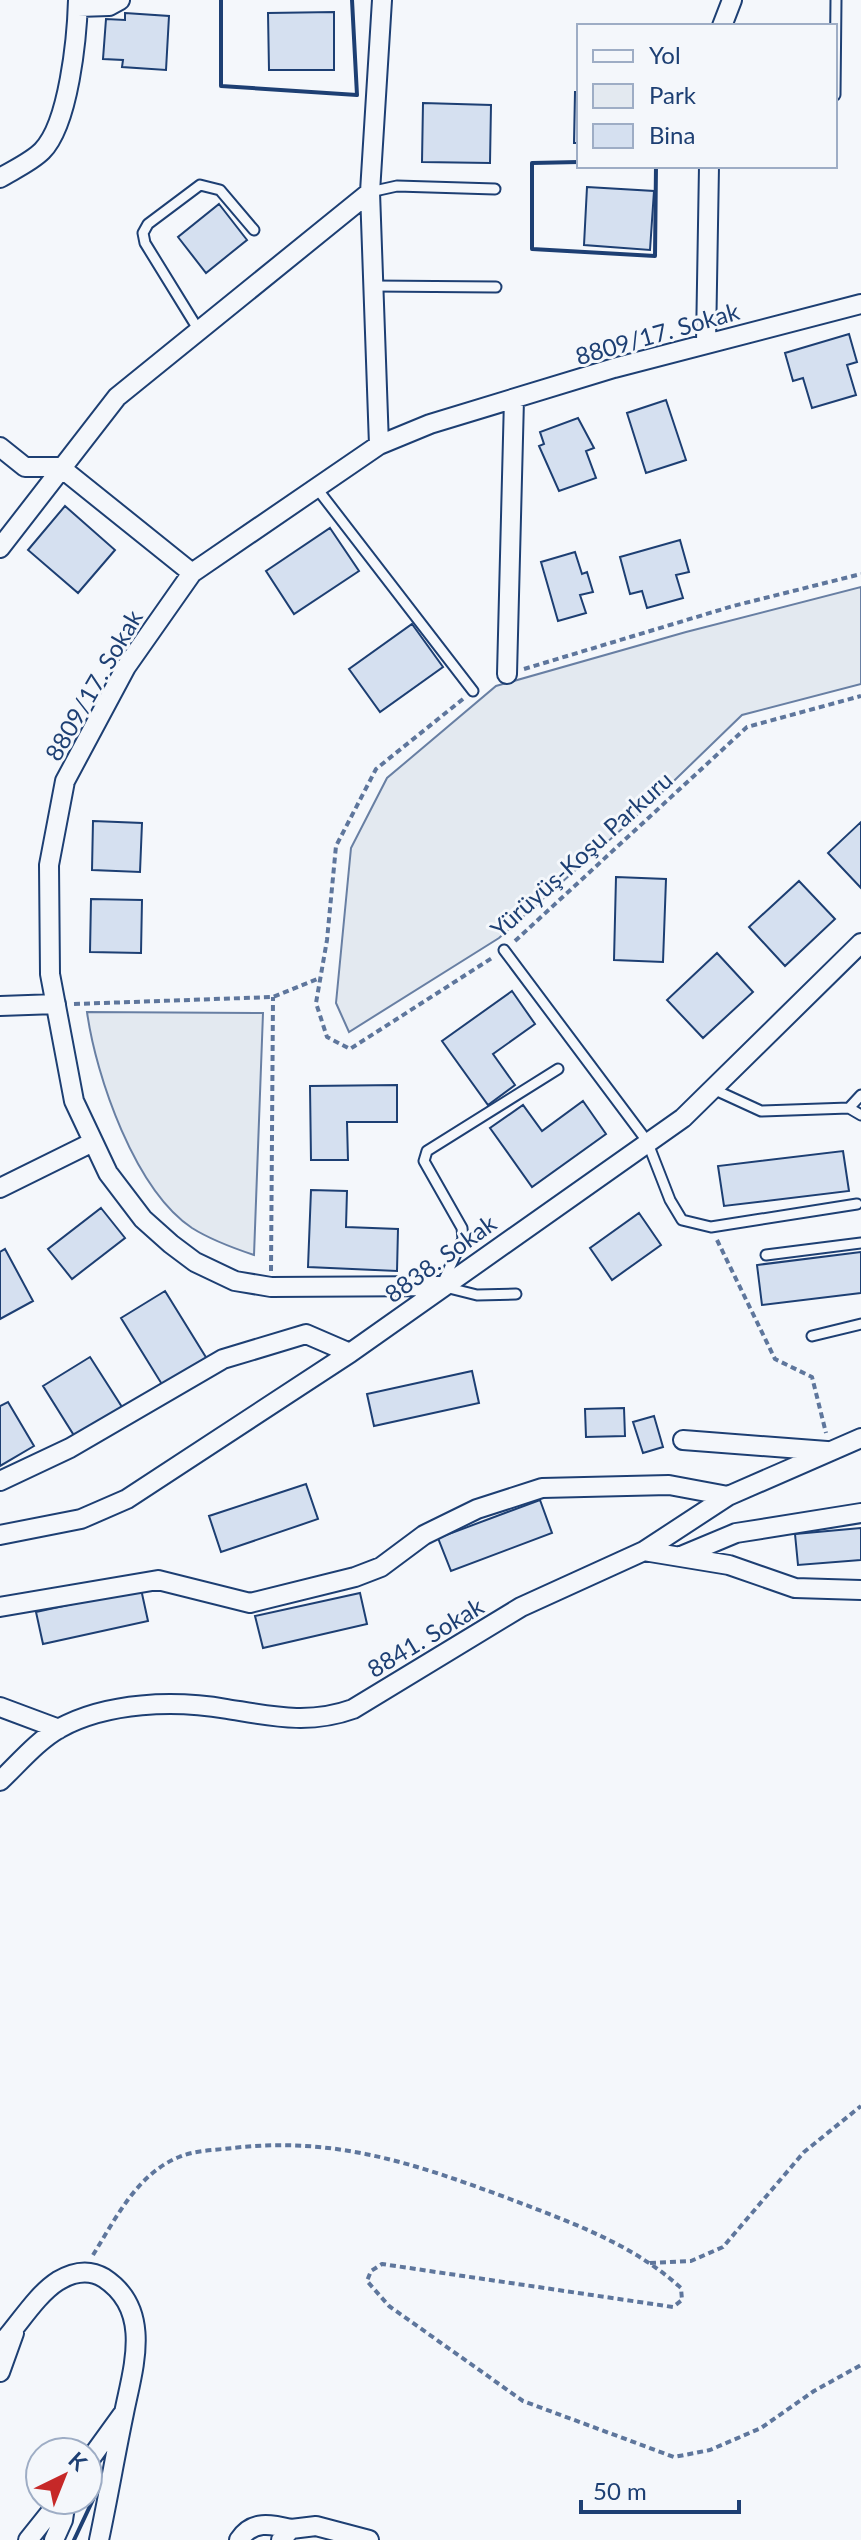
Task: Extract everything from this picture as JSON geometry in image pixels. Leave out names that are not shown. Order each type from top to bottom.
[{"type":"street","points":[[0,178],[42,151],[54,132],[64,100],[78,4],[109,6],[120,0]]},
{"type":"street","points":[[379,445],[370,192],[382,0]]},
{"type":"street","points":[[723,24],[732,0]]},
{"type":"street","points":[[706,343],[709,168]]},
{"type":"street","points":[[0,548],[117,397],[370,192]]},
{"type":"street","name":"8809/17. Sokak","points":[[441,1286],[271,1287],[235,1281],[195,1262],[171,1244],[143,1219],[108,1173],[91,1143],[74,1101],[50,974],[49,865],[65,781],[126,667],[192,573],[379,445],[430,424],[514,399],[706,343],[861,304]]},
{"type":"street","points":[[507,674],[514,399]]},
{"type":"street","points":[[0,447],[25,467],[60,467],[192,573]]},
{"type":"street","name":"8838. Sokak","points":[[0,1535],[81,1519],[127,1499],[350,1353],[683,1118],[861,943]]},
{"type":"street","points":[[0,1006],[56,1004]]},
{"type":"street","points":[[0,1188],[91,1143]]},
{"type":"street","points":[[0,1481],[70,1448],[223,1359],[306,1334],[350,1353]]},
{"type":"street","name":"8841. Sokak","points":[[0,1781],[59,1729],[119,1708],[193,1703],[293,1720],[329,1718],[353,1709],[521,1607],[644,1551],[728,1496],[861,1438]]},
{"type":"street","points":[[683,1440],[832,1451]]},
{"type":"street","points":[[0,1607],[158,1580],[250,1603],[355,1577],[381,1567],[424,1535],[450,1522],[477,1509],[542,1488],[669,1485],[728,1496]]},
{"type":"street","points":[[681,1556],[736,1533],[861,1513]]},
{"type":"street","points":[[644,1551],[729,1565],[795,1588],[861,1590]]},
{"type":"street","points":[[0,1707],[59,1729]]},
{"type":"street","points":[[0,2345],[57,2282],[83,2271],[97,2273],[112,2283],[123,2298],[135,2326],[137,2361],[99,2540]]},
{"type":"street","points":[[0,2372],[16,2328]]},
{"type":"street","points":[[104,2440],[124,2413]]},
{"type":"street","points":[[28,2540],[47,2516]]},
{"type":"street","points":[[54,2540],[64,2516]]},
{"type":"street","points":[[239,2540],[244,2532],[265,2523],[286,2534],[316,2526],[369,2540]]},
{"type":"lane","points":[[836,0],[836,24]]},
{"type":"lane","points":[[198,329],[145,243],[143,233],[148,224],[200,185],[220,190],[254,230]]},
{"type":"lane","points":[[370,192],[397,186],[495,189]]},
{"type":"lane","points":[[373,286],[496,287]]},
{"type":"lane","points":[[315,486],[473,691]]},
{"type":"lane","points":[[504,950],[647,1141],[682,1220],[711,1227],[857,1204]]},
{"type":"lane","points":[[516,1294],[477,1295],[441,1286],[463,1239],[462,1228],[424,1161],[427,1151],[558,1069]]},
{"type":"lane","points":[[713,1089],[761,1111],[849,1108],[861,1115]]},
{"type":"lane","points":[[849,1108],[861,1095]]},
{"type":"lane","points":[[766,1255],[861,1243]]},
{"type":"lane","points":[[812,1336],[861,1324]]},
{"type":"path","points":[[507,674],[733,606],[861,574]]},
{"type":"path","name":"Yürüyüş-Koşu Parkuru","points":[[473,691],[437,716],[376,769],[336,846],[316,1003],[327,1037],[350,1049],[504,950],[550,913],[747,727],[861,696]]},
{"type":"path","points":[[56,1004],[273,997],[320,978]]},
{"type":"path","points":[[271,1287],[273,997]]},
{"type":"path","points":[[711,1227],[775,1359],[812,1377],[832,1451]]},
{"type":"path","points":[[648,2263],[691,2261],[723,2247],[804,2152],[861,2106]]},
{"type":"path","points":[[83,2271],[121,2209],[149,2174],[181,2156],[272,2143],[321,2145],[411,2163],[594,2231],[648,2263],[681,2288],[682,2300],[673,2307],[382,2264],[371,2271],[367,2281],[389,2306],[523,2401],[674,2457],[710,2450],[761,2428],[861,2365]]},
{"type":"green space","points":[[861,587],[861,684],[742,715],[650,804],[499,938],[349,1032],[336,1003],[351,848],[387,778],[496,686]]},
{"type":"green space","points":[[87,1012],[263,1013],[254,1255],[192,1228],[171,1210],[153,1187],[136,1160],[109,1099]]},
{"type":"building","points":[[334,12],[334,70],[269,70],[268,13]]},
{"type":"building","points":[[125,13],[169,16],[166,70],[122,67],[123,60],[103,59],[106,19],[125,20]]},
{"type":"building","points":[[575,92],[577,92],[577,143],[574,143]]},
{"type":"building","points":[[423,103],[491,105],[490,163],[422,162]]},
{"type":"building","points":[[587,187],[654,191],[650,250],[584,245]]},
{"type":"building","points":[[219,204],[247,240],[206,273],[178,237]]},
{"type":"building","points":[[849,334],[857,362],[847,365],[856,395],[812,408],[803,378],[793,381],[785,353]]},
{"type":"building","points":[[666,400],[686,460],[646,473],[627,413]]},
{"type":"building","points":[[578,418],[594,448],[586,451],[596,478],[559,491],[539,446],[544,444],[540,432]]},
{"type":"building","points":[[65,506],[115,550],[78,593],[28,550]]},
{"type":"building","points":[[330,528],[359,571],[294,614],[266,571]]},
{"type":"building","points":[[680,540],[689,572],[676,575],[683,598],[647,608],[642,591],[630,594],[620,557]]},
{"type":"building","points":[[575,552],[582,574],[587,572],[593,592],[580,595],[586,613],[558,621],[541,562]]},
{"type":"building","points":[[412,624],[443,667],[380,712],[349,669]]},
{"type":"building","points":[[93,821],[142,823],[140,872],[92,870]]},
{"type":"building","points":[[861,822],[861,888],[828,853]]},
{"type":"building","points":[[616,877],[666,879],[663,962],[614,960]]},
{"type":"building","points":[[799,881],[835,919],[785,966],[749,927]]},
{"type":"building","points":[[91,899],[142,900],[141,953],[90,952]]},
{"type":"building","points":[[717,953],[753,992],[703,1038],[667,1000]]},
{"type":"building","points":[[512,991],[535,1024],[493,1054],[515,1085],[488,1105],[442,1041]]},
{"type":"building","points":[[397,1085],[397,1122],[347,1122],[348,1160],[311,1160],[310,1086]]},
{"type":"building","points":[[583,1101],[606,1134],[532,1187],[490,1128],[523,1105],[542,1131]]},
{"type":"building","points":[[843,1151],[849,1191],[724,1206],[718,1166]]},
{"type":"building","points":[[311,1190],[347,1191],[346,1227],[398,1229],[397,1271],[308,1267]]},
{"type":"building","points":[[101,1208],[125,1238],[72,1279],[48,1249]]},
{"type":"building","points":[[639,1213],[661,1245],[612,1280],[590,1248]]},
{"type":"building","points":[[5,1249],[33,1301],[0,1319],[0,1252]]},
{"type":"building","points":[[861,1252],[861,1293],[762,1305],[757,1265]]},
{"type":"building","points":[[165,1291],[207,1359],[163,1386],[121,1318]]},
{"type":"building","points":[[90,1357],[122,1407],[75,1437],[43,1386]]},
{"type":"building","points":[[472,1371],[479,1403],[374,1426],[367,1394]]},
{"type":"building","points":[[8,1402],[34,1446],[0,1466],[0,1406]]},
{"type":"building","points":[[624,1408],[625,1436],[586,1437],[585,1409]]},
{"type":"building","points":[[654,1416],[663,1447],[643,1453],[633,1422]]},
{"type":"building","points":[[306,1484],[318,1519],[221,1552],[209,1516]]},
{"type":"building","points":[[540,1500],[552,1533],[451,1571],[438,1538]]},
{"type":"building","points":[[861,1528],[861,1560],[798,1565],[795,1534]]},
{"type":"building","points":[[141,1589],[148,1621],[43,1644],[36,1612]]},
{"type":"building","points":[[360,1593],[367,1624],[263,1648],[255,1616]]},
{"type":"wall","points":[[221,0],[221,86],[357,95],[352,0]]},
{"type":"wall","points":[[577,162],[532,163],[532,249],[655,256],[656,168]]},
{"type":"wall","points":[[74,2540],[85,2516]]}]
